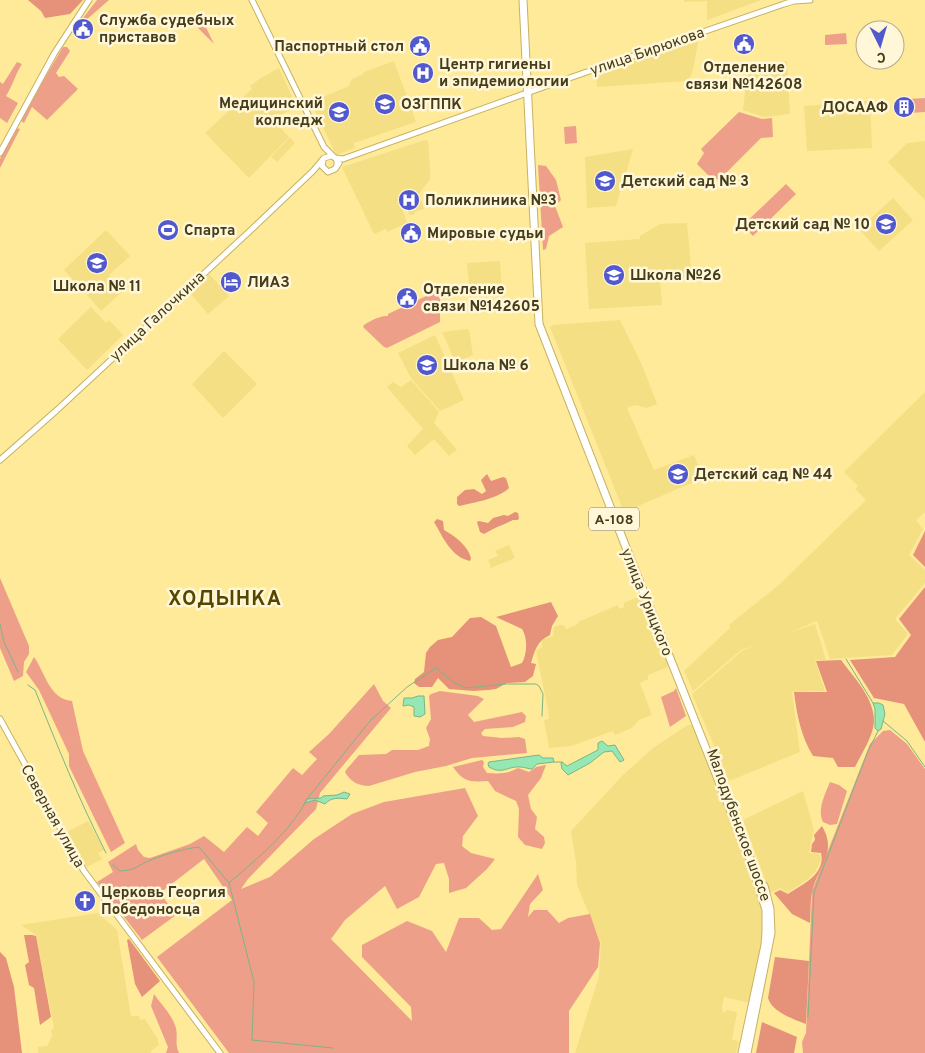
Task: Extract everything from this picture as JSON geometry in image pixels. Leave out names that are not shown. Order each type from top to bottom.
[{"type":"highway","name":"улица Урицкого","points":[[523,0],[539,318],[543,324],[696,717]]},
{"type":"highway","name":"Малодубенское шоссе","points":[[696,717],[751,862],[766,910],[764,945],[742,1053]]},
{"type":"highway","name":"Малодубенское шоссе","points":[[696,717],[756,861],[770,909],[770,946],[747,1053]]},
{"type":"street","points":[[0,152],[54,54],[89,0]]},
{"type":"street","points":[[252,0],[324,147],[337,165]]},
{"type":"street","name":"улица Бирюкова","points":[[343,159],[784,4],[810,0]]},
{"type":"street","points":[[324,147],[322,166],[326,171]]},
{"type":"street","points":[[323,159],[333,157],[343,159]]},
{"type":"street","name":"улица Галочкина","points":[[0,460],[57,410],[313,171],[323,159]]},
{"type":"street","points":[[313,171],[333,171],[343,159]]},
{"type":"street","name":"Северная улица","points":[[0,719],[87,876],[220,1053]]},
{"type":"shaded area","points":[[28,0],[83,0],[70,14],[45,18],[41,11]]},
{"type":"shaded area","points":[[97,0],[109,0],[77,28],[76,27]]},
{"type":"shaded area","points":[[684,0],[761,0],[707,20],[707,1],[684,2]]},
{"type":"shaded area","points":[[194,16],[197,20],[201,17],[214,44],[190,20]]},
{"type":"shaded area","points":[[846,33],[847,44],[825,45],[825,35]]},
{"type":"shaded area","points":[[695,38],[698,43],[693,70],[687,81],[597,87],[596,76],[630,65],[630,60]]},
{"type":"shaded area","points":[[63,47],[67,47],[70,51],[56,73],[59,77],[64,76],[78,89],[47,120],[32,107],[24,123],[20,120]]},
{"type":"shaded area","points":[[394,61],[416,122],[354,143],[355,148],[336,155],[311,102],[349,86],[352,79],[364,72]]},
{"type":"shaded area","points":[[787,61],[790,114],[763,117],[743,110],[748,66]]},
{"type":"shaded area","points":[[17,62],[22,64],[6,96],[18,103],[7,123],[0,118],[0,82],[3,84]]},
{"type":"shaded area","points":[[279,68],[297,107],[272,119],[289,137],[249,178],[205,133],[252,89],[250,86]]},
{"type":"shaded area","points":[[925,98],[925,112],[910,113],[909,99]]},
{"type":"shaded area","points":[[870,101],[872,148],[807,151],[804,106]]},
{"type":"shaded area","points":[[739,112],[762,119],[772,118],[773,137],[761,138],[719,180],[709,176],[697,164],[704,153],[701,149]]},
{"type":"shaded area","points":[[576,126],[577,143],[565,144],[564,127]]},
{"type":"shaded area","points":[[16,128],[20,129],[0,168],[0,159]]},
{"type":"shaded area","points":[[290,137],[295,143],[277,162],[271,157]]},
{"type":"shaded area","points":[[425,140],[428,141],[430,179],[419,194],[424,209],[414,212],[415,214],[412,215],[409,214],[406,207],[402,208],[407,223],[387,232],[386,229],[374,234],[342,167]]},
{"type":"shaded area","points":[[925,141],[925,200],[888,162],[907,143]]},
{"type":"shaded area","name":"Детский сад № 3","points":[[633,149],[616,206],[587,208],[585,157]]},
{"type":"shaded area","points":[[538,165],[546,166],[556,180],[561,200],[555,206],[563,227],[549,236],[546,249],[543,250]]},
{"type":"shaded area","points":[[786,184],[796,194],[753,236],[743,225]]},
{"type":"shaded area","name":"Детский сад № 10","points":[[893,198],[913,220],[879,251],[859,229]]},
{"type":"shaded area","points":[[687,223],[692,278],[660,279],[662,305],[589,309],[585,243],[640,239],[640,236],[660,224]]},
{"type":"shaded area","name":"Школа № 11","points":[[106,230],[130,256],[109,275],[123,291],[101,311],[87,295],[93,290],[85,283],[80,287],[64,270]]},
{"type":"shaded area","points":[[500,261],[502,294],[470,295],[467,263]]},
{"type":"shaded area","points":[[209,274],[229,296],[208,314],[190,293]]},
{"type":"shaded area","points":[[437,291],[440,294],[440,322],[387,348],[363,326],[382,316],[388,316],[388,314]]},
{"type":"shaded area","points":[[91,307],[106,323],[109,320],[123,335],[87,370],[58,339]]},
{"type":"shaded area","points":[[620,320],[642,365],[657,404],[647,408],[635,405],[627,408],[654,470],[694,455],[703,478],[624,512],[550,327],[553,325]]},
{"type":"shaded area","points":[[469,330],[473,355],[455,361],[442,332]]},
{"type":"shaded area","name":"Школа № 6","points":[[435,335],[464,400],[440,411],[411,378],[398,353]]},
{"type":"shaded area","points":[[224,351],[257,384],[223,418],[192,384]]},
{"type":"shaded area","points":[[411,380],[439,412],[434,423],[457,450],[449,456],[434,439],[415,455],[407,446],[423,429],[387,387],[393,382],[401,387]]},
{"type":"shaded area","points":[[925,392],[925,512],[916,520],[923,529],[909,555],[925,570],[925,583],[895,619],[908,634],[892,655],[830,659],[817,621],[785,634],[815,624],[826,660],[815,660],[825,691],[792,692],[800,752],[729,781],[692,694],[742,651],[756,645],[741,650],[693,691],[684,671],[730,628],[729,625],[780,584],[866,500],[855,489],[858,486],[844,472]]},
{"type":"shaded area","points":[[487,474],[491,481],[503,477],[506,478],[509,488],[499,495],[459,506],[457,504],[457,497],[465,490],[474,489],[482,494],[486,491],[481,480]]},
{"type":"shaded area","points":[[515,512],[518,513],[518,520],[513,520],[484,534],[480,532],[477,522],[488,523],[493,518],[504,515],[508,516]]},
{"type":"shaded area","points":[[437,519],[443,521],[444,530],[464,545],[471,558],[470,561],[463,559],[448,546],[434,522]]},
{"type":"shaded area","points":[[925,531],[925,567],[913,555]]},
{"type":"shaded area","points":[[509,545],[515,558],[491,568],[488,560],[498,556],[495,551]]},
{"type":"shaded area","points":[[0,578],[29,646],[29,654],[24,662],[23,676],[14,681],[0,648]]},
{"type":"shaded area","points":[[925,587],[925,742],[904,704],[874,698],[850,660],[895,657],[911,635],[899,619]]},
{"type":"shaded area","points":[[640,596],[665,653],[668,667],[648,675],[648,679],[640,683],[652,715],[639,720],[632,728],[615,735],[613,731],[571,746],[549,748],[544,720],[549,719],[548,710],[536,651],[542,647],[542,640],[553,636],[554,627],[564,625],[566,629],[569,628],[578,624],[578,622],[618,605],[619,609],[624,607],[624,603]]},
{"type":"shaded area","points":[[551,602],[558,616],[552,626],[550,635],[537,646],[531,663],[536,664],[533,676],[525,682],[507,683],[496,689],[473,691],[449,689],[438,678],[432,687],[419,687],[414,683],[415,679],[424,672],[426,653],[430,647],[438,640],[452,637],[470,618],[481,617],[496,626],[511,667],[522,663],[526,646],[522,629],[496,617]]},
{"type":"shaded area","points":[[34,657],[53,690],[64,699],[72,701],[83,751],[125,843],[111,852],[69,766],[69,754],[39,690],[26,672]]},
{"type":"shaded area","points":[[841,660],[859,683],[869,701],[874,719],[870,738],[855,767],[838,767],[833,758],[813,756],[800,726],[794,692],[827,692],[816,661]]},
{"type":"shaded area","points":[[374,684],[383,701],[391,708],[320,793],[316,809],[248,879],[241,889],[270,877],[314,839],[352,814],[384,802],[465,788],[478,816],[463,836],[462,846],[471,853],[495,859],[487,869],[466,888],[449,893],[449,879],[444,863],[436,864],[419,897],[397,909],[385,886],[345,920],[331,939],[412,1021],[411,1007],[362,957],[362,945],[407,921],[432,931],[446,952],[459,918],[479,918],[492,930],[501,929],[538,874],[543,890],[530,904],[528,917],[534,910],[547,910],[559,923],[568,918],[590,914],[600,943],[598,967],[569,1011],[569,1053],[229,1053],[157,957],[232,900],[204,859],[160,893],[176,915],[142,940],[97,882],[113,872],[108,862],[136,844],[144,857],[150,858],[190,844],[204,836],[224,852],[247,827],[258,836],[268,823],[256,812],[293,768],[302,775],[317,759],[309,752],[329,734]]},
{"type":"shaded area","points":[[676,688],[686,716],[670,727],[661,697],[674,691]]},
{"type":"shaded area","points":[[440,691],[478,696],[484,699],[468,715],[474,722],[522,712],[526,716],[525,722],[513,727],[485,729],[481,733],[483,736],[519,737],[525,739],[527,753],[472,758],[369,786],[358,784],[349,778],[345,772],[359,755],[386,754],[392,750],[418,750],[429,746],[430,739],[426,728],[431,719],[429,696]]},
{"type":"shaded area","points":[[424,696],[425,714],[420,717],[414,716],[414,707],[409,705],[403,706],[404,698]]},
{"type":"shaded area","points":[[873,703],[883,705],[885,714],[881,729],[878,731],[875,728],[875,709]]},
{"type":"shaded area","points":[[688,725],[692,725],[755,882],[764,921],[763,941],[750,1003],[724,997],[723,1013],[727,1010],[737,1012],[732,1040],[739,1041],[736,1053],[575,1053],[599,976],[601,943],[577,885],[576,862],[571,831],[623,775],[653,748]]},
{"type":"shaded area","points":[[890,730],[907,744],[925,769],[925,1053],[803,1053],[802,1042],[806,1033],[812,891],[870,744],[883,731]]},
{"type":"shaded area","points":[[602,741],[608,746],[615,745],[624,760],[620,762],[612,751],[604,752],[590,763],[568,775],[562,769],[562,762],[567,766],[598,750],[598,743]]},
{"type":"shaded area","points":[[539,755],[543,758],[553,758],[554,762],[537,764],[532,769],[516,767],[502,770],[489,767],[488,764],[489,762]]},
{"type":"shaded area","points":[[482,760],[484,762],[483,767],[487,773],[503,773],[518,768],[529,772],[536,767],[546,765],[541,778],[528,795],[531,809],[537,817],[535,829],[544,837],[545,843],[542,849],[525,845],[518,837],[519,809],[516,801],[495,791],[488,781],[464,779],[453,767]]},
{"type":"shaded area","points":[[830,782],[839,785],[847,791],[837,824],[830,825],[823,822],[821,812],[822,802]]},
{"type":"shaded area","points":[[803,791],[814,830],[809,853],[820,854],[821,860],[815,872],[807,880],[787,893],[780,888],[770,893],[743,820]]},
{"type":"shaded area","points":[[344,792],[350,794],[347,799],[332,799],[325,804],[315,800],[305,803],[307,799],[337,795]]},
{"type":"shaded area","points":[[88,821],[104,850],[98,853],[102,859],[87,867],[67,832]]},
{"type":"shaded area","points":[[822,826],[828,844],[825,859],[812,892],[810,923],[792,914],[774,893],[780,890],[788,894],[817,873],[822,860],[821,853],[811,852],[812,844],[815,840],[814,835]]},
{"type":"shaded area","points":[[98,913],[117,930],[131,1016],[139,1016],[140,1020],[145,1019],[157,1038],[159,1045],[151,1053],[38,1053],[38,1047],[47,1046],[52,1036],[51,1030],[54,1028],[36,935],[21,925]]},
{"type":"shaded area","points":[[24,935],[36,936],[51,1017],[40,1025],[34,988],[29,985],[25,965],[29,962]]},
{"type":"shaded area","points":[[129,939],[160,981],[142,997],[135,984],[127,940]]},
{"type":"shaded area","points":[[0,952],[6,958],[14,987],[22,1053],[0,1053]]},
{"type":"shaded area","points":[[775,957],[809,961],[806,1024],[778,1011],[770,1003],[768,998]]},
{"type":"shaded area","points":[[154,994],[175,1025],[179,1053],[166,1053],[168,1047],[151,1006]]},
{"type":"shaded area","points":[[762,1022],[797,1037],[794,1053],[756,1053]]},
{"type":"waterway","points":[[0,624],[4,642],[18,672]]},
{"type":"waterway","points":[[846,659],[873,703]]},
{"type":"waterway","points":[[113,865],[120,871],[129,870],[165,855],[199,847],[229,883],[283,833],[307,799],[370,721],[407,687],[436,668],[455,683],[466,688],[505,684],[536,684],[543,694],[542,716]]},
{"type":"waterway","points":[[28,685],[35,690],[77,793],[106,853]]},
{"type":"waterway","points":[[883,721],[907,741],[925,767]]},
{"type":"waterway","points":[[808,1017],[814,892],[868,751],[878,731]]},
{"type":"waterway","points":[[554,762],[562,762]]},
{"type":"waterway","points":[[229,883],[254,982],[252,1040],[333,1048]]},
{"type":"place","name":"Служба судебных приставов","points":[[83,29]]},
{"type":"place","name":"Отделение связи №142608","points":[[744,44]]},
{"type":"place","name":"Паспортный стол","points":[[420,46]]},
{"type":"place","name":"Центр гигиены и эпидемиологии","points":[[423,73]]},
{"type":"place","name":"ОЗГППК","points":[[385,104]]},
{"type":"place","name":"ДОСААФ","points":[[904,107]]},
{"type":"place","name":"Медицинский колледж","points":[[339,112]]},
{"type":"place","name":"Детский сад № 3","points":[[605,181]]},
{"type":"place","name":"Поликлиника №3","points":[[409,200]]},
{"type":"place","name":"Детский сад № 10","points":[[886,224]]},
{"type":"place","name":"Спарта","points":[[168,230]]},
{"type":"place","name":"Мировые судьи","points":[[411,233]]},
{"type":"place","name":"Школа № 11","points":[[97,263]]},
{"type":"place","name":"Школа №26","points":[[614,275]]},
{"type":"place","name":"ЛИАЗ","points":[[231,282]]},
{"type":"place","name":"Отделение связи №142605","points":[[407,298]]},
{"type":"place","name":"Школа № 6","points":[[427,365]]},
{"type":"place","name":"Детский сад № 44","points":[[678,474]]},
{"type":"place","name":"Церковь Георгия Победоносца","points":[[85,901]]},
{"type":"district","name":"ХОДЫНКА","points":[[225,598]]}]
